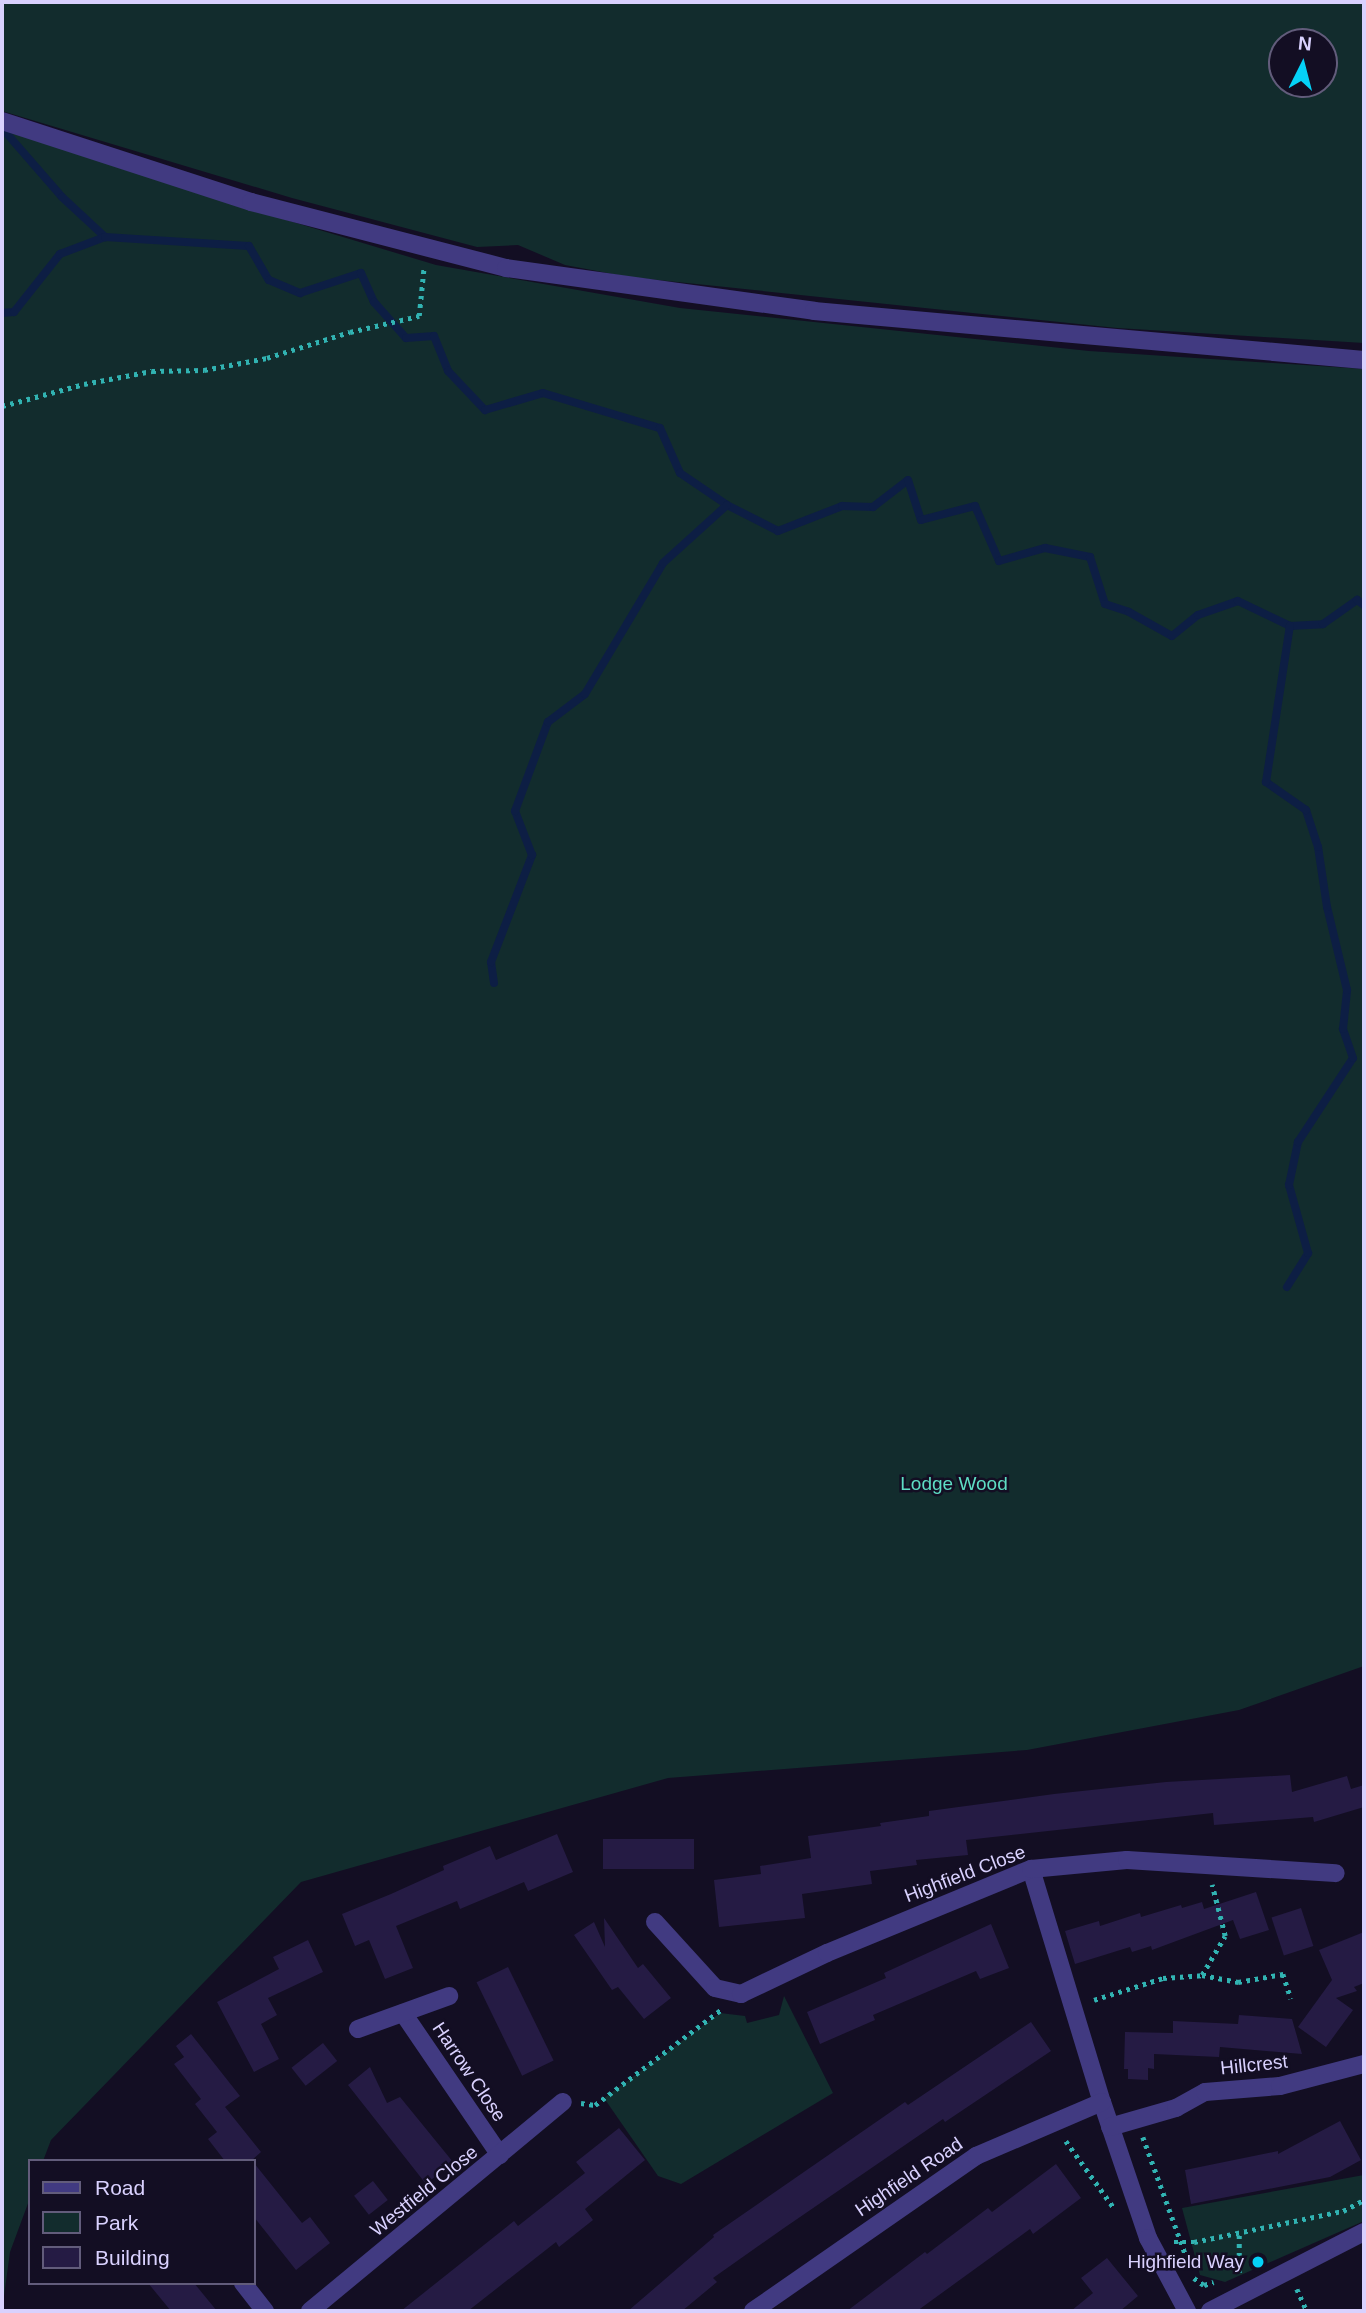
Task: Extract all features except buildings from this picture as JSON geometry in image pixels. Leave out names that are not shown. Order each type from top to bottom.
[{"type":"street","points":[[2,121],[251,202],[506,268],[814,310],[1364,360]]},
{"type":"street","name":"Highfield Close","points":[[731,1993],[751,1991],[827,1953],[1031,1868],[1126,1860],[1336,1873]]},
{"type":"street","points":[[1031,1868],[1102,2102],[1141,2218],[1159,2263],[1187,2311]]},
{"type":"street","points":[[655,1922],[715,1988],[731,1993]]},
{"type":"street","name":"Harrow Close","points":[[358,2029],[449,1996]]},
{"type":"street","name":"Harrow Close","points":[[403,2013],[500,2155]]},
{"type":"street","name":"Hillcrest","points":[[1110,2127],[1176,2108],[1205,2092],[1280,2086],[1364,2064]]},
{"type":"street","name":"Westfield Close","points":[[310,2311],[563,2102]]},
{"type":"street","name":"Highfield Road","points":[[752,2311],[976,2156],[1102,2102]]},
{"type":"street","points":[[1210,2311],[1364,2232]]},
{"type":"street","points":[[245,2285],[265,2311]]},
{"type":"path","points":[[2,406],[84,384],[139,374],[204,370],[267,358],[350,332],[419,316],[424,264],[430,249]]},
{"type":"path","points":[[1202,1975],[1224,1937],[1206,1864]]},
{"type":"path","points":[[1073,2007],[1163,1978],[1202,1975],[1238,1982],[1283,1974],[1291,1999]]},
{"type":"path","points":[[563,2102],[595,2105],[720,2013],[731,1993]]},
{"type":"path","points":[[1137,2119],[1194,2278],[1204,2285],[1238,2275],[1241,2270],[1239,2232]]},
{"type":"path","points":[[1053,2123],[1110,2205],[1120,2213],[1141,2218]]},
{"type":"path","points":[[1169,2242],[1239,2232],[1343,2211],[1364,2200]]},
{"type":"green space","points":[[2,2],[1364,2],[1364,343],[1117,328],[629,277],[565,265],[518,245],[477,247],[292,198],[2,111]]},
{"type":"green space","name":"Lodge Wood","points":[[2,128],[210,197],[436,265],[680,308],[1089,351],[1364,369],[1364,1666],[1239,1710],[1027,1750],[668,1778],[301,1882],[51,2140],[44,2159],[28,2159],[28,2203],[10,2252],[2,2311]]},
{"type":"green space","points":[[784,1996],[833,2093],[681,2184],[658,2176],[604,2098],[720,2013],[745,2016],[747,2023],[779,2015]]},
{"type":"green space","points":[[1364,2175],[1364,2221],[1225,2282],[1200,2275],[1182,2208]]},
{"type":"waterway","points":[[2,128],[62,197],[105,237]]},
{"type":"waterway","points":[[2,313],[14,312],[60,254],[105,237],[249,246],[269,280],[300,293],[361,273],[374,302],[406,338],[434,336],[448,371],[485,410],[543,393],[660,428],[680,473],[727,505],[778,531],[842,506],[873,507],[908,480],[921,520],[975,506],[999,561],[1045,548],[1090,557],[1105,604],[1129,612],[1172,636],[1198,615],[1238,601],[1290,626],[1323,624],[1357,600],[1364,605]]},
{"type":"waterway","points":[[494,983],[491,962],[532,855],[515,811],[548,722],[585,694],[663,563],[727,505]]},
{"type":"waterway","points":[[1287,1287],[1308,1253],[1289,1185],[1298,1142],[1353,1058],[1343,1029],[1347,990],[1327,907],[1318,847],[1306,810],[1266,782],[1290,626]]},
{"type":"place","name":"Highfield Way","points":[[1258,2262]]}]
